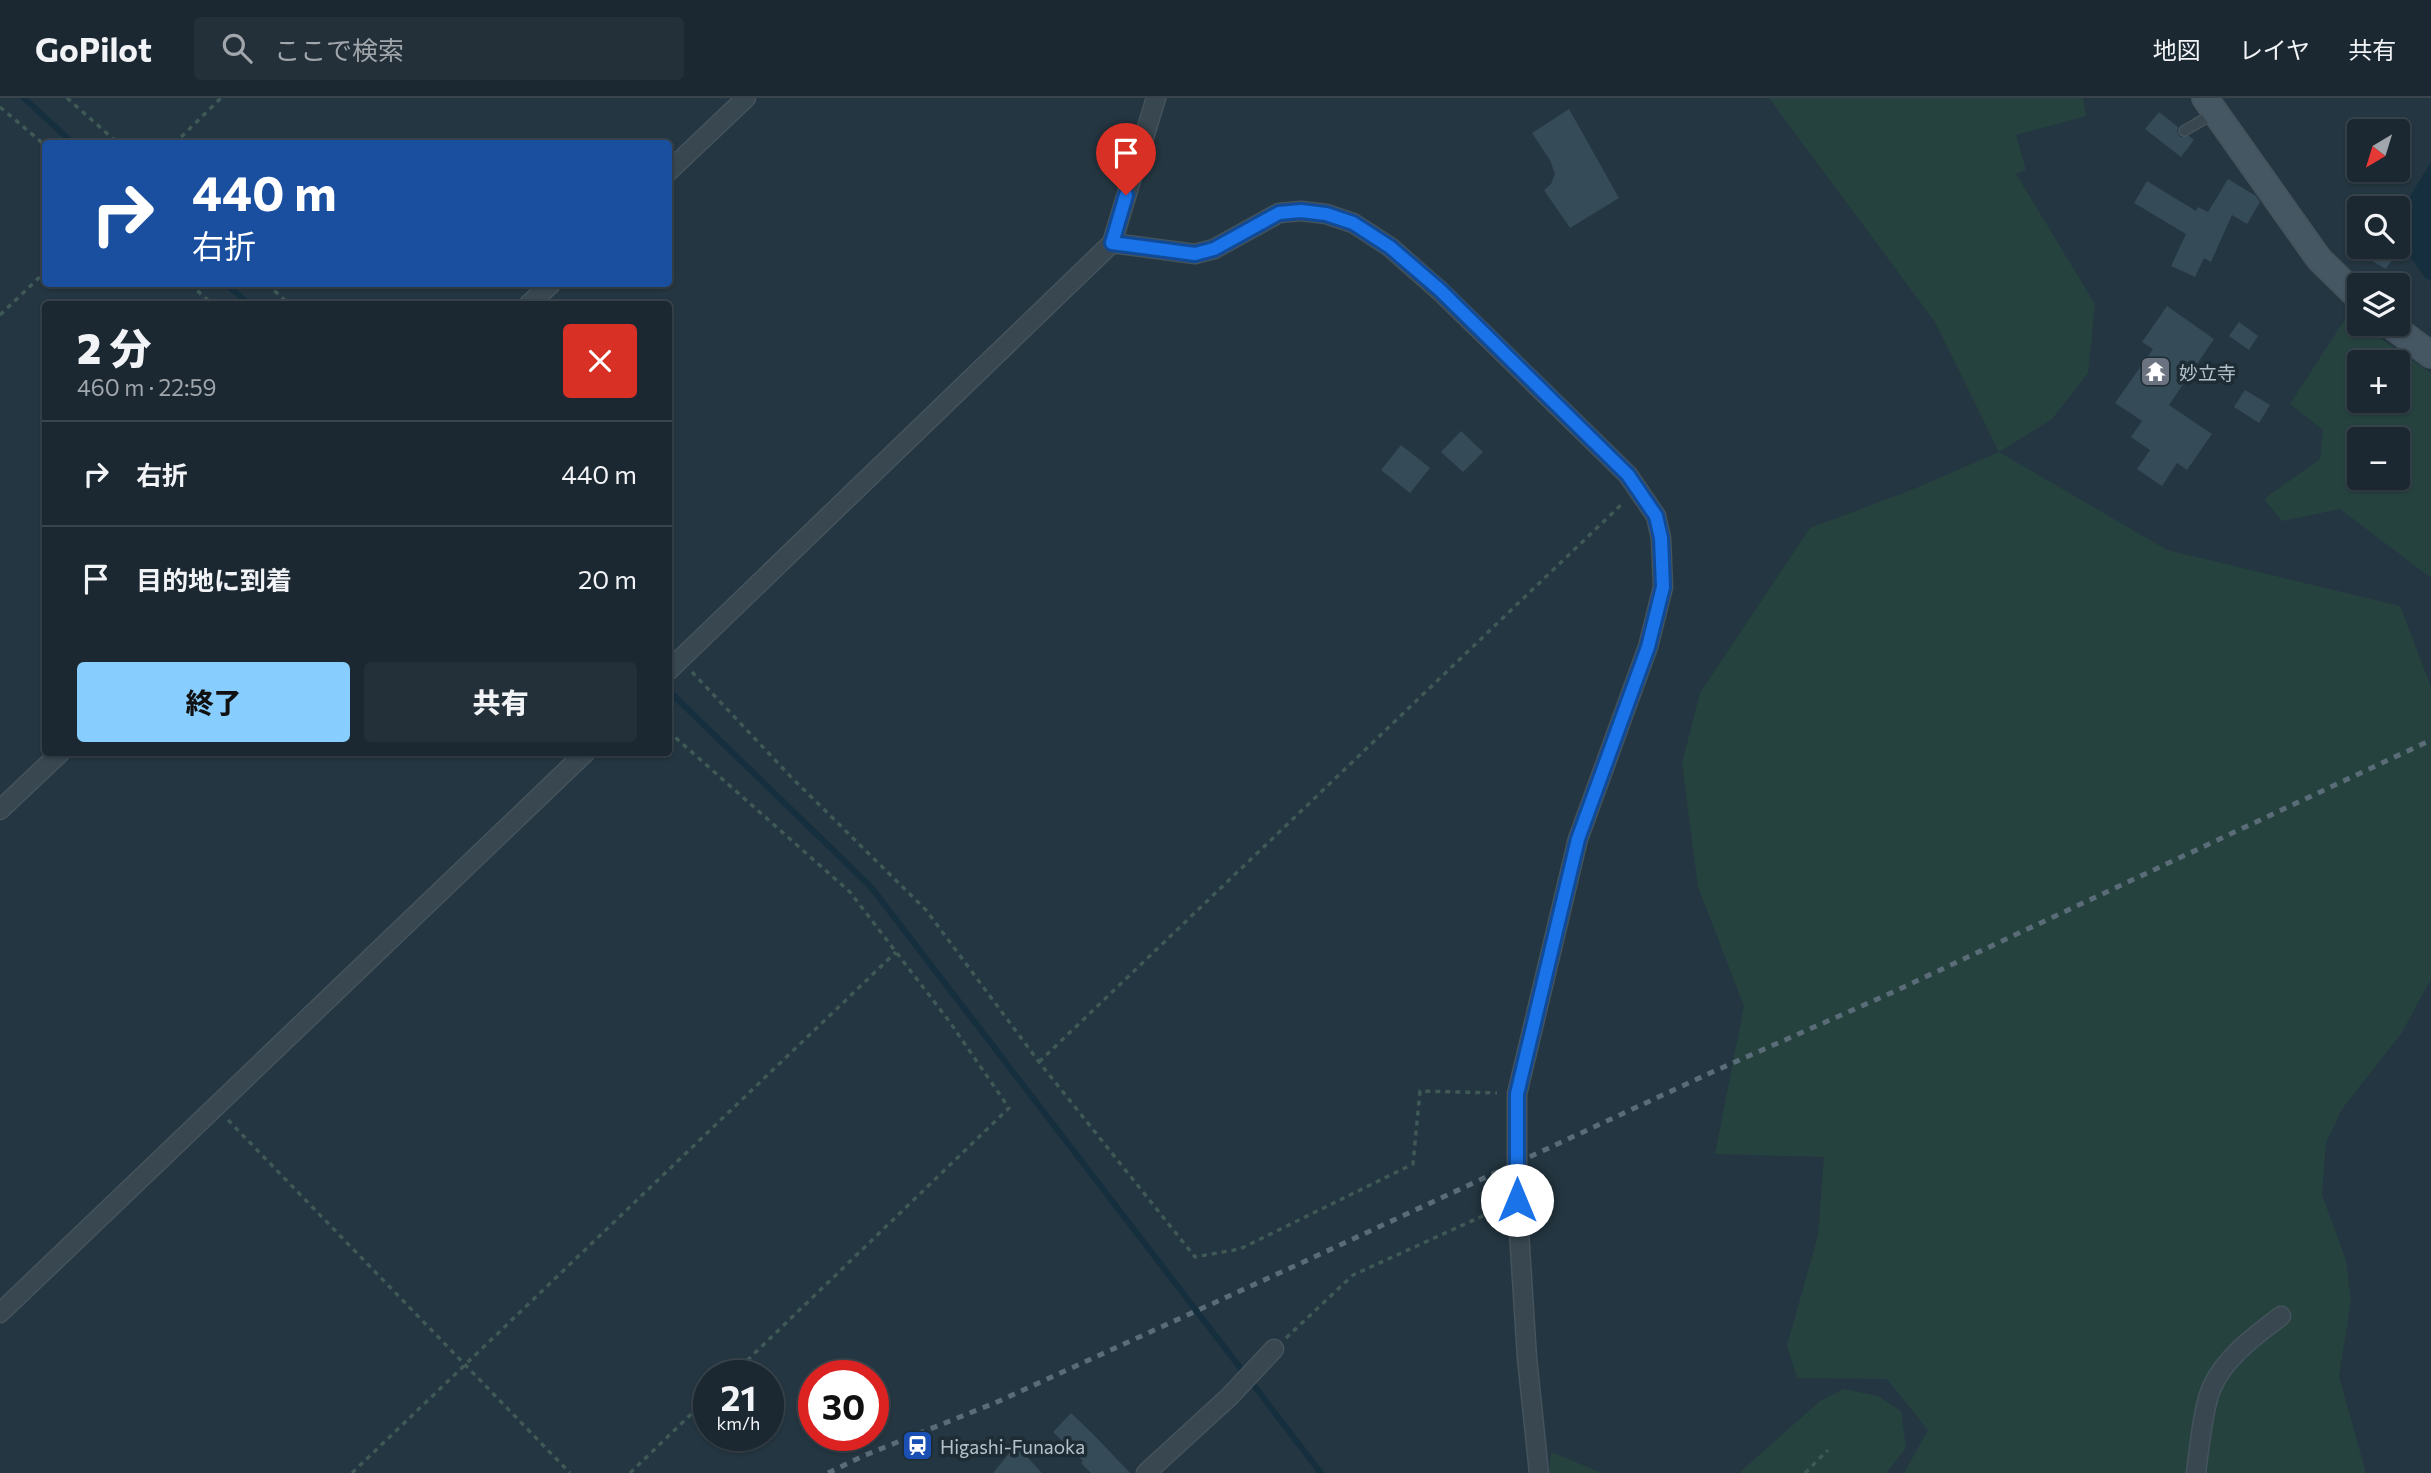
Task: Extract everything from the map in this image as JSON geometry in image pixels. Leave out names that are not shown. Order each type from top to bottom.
[{"type":"street","points":[[672,168],[746,98]]},
{"type":"street","points":[[674,666],[1112,243],[1156,98]]},
{"type":"street","points":[[2210,106],[2319,259],[2347,286]]},
{"type":"street","points":[[1112,243],[1195,254],[1214,249],[1279,213],[1301,211],[1326,214],[1353,223],[1390,247],[1440,290],[1628,475],[1656,516],[1661,538],[1663,587],[1648,647],[1578,839],[1517,1094],[1517,1200],[1527,1358],[1539,1473]]},
{"type":"street","points":[[532,301],[548,287]]},
{"type":"street","points":[[2405,336],[2431,355]]},
{"type":"street","points":[[0,810],[57,756]]},
{"type":"street","points":[[0,1313],[582,756]]},
{"type":"street","points":[[2196,1473],[2211,1388],[2249,1340],[2281,1316]]},
{"type":"street","points":[[1146,1473],[1230,1396],[1274,1349]]},
{"type":"lane","points":[[2183,131],[2210,106]]},
{"type":"path","points":[[67,98],[114,140]]},
{"type":"path","points":[[178,140],[221,98]]},
{"type":"path","points":[[0,107],[42,143]]},
{"type":"path","points":[[0,315],[42,275]]},
{"type":"path","points":[[193,287],[209,301]]},
{"type":"path","points":[[270,287],[286,301]]},
{"type":"path","points":[[1039,1062],[1638,489]]},
{"type":"path","points":[[674,666],[926,910],[1039,1062],[1195,1256],[1240,1249],[1413,1164],[1420,1091],[1517,1094]]},
{"type":"path","points":[[672,735],[850,892],[949,1021],[1009,1108],[748,1360]]},
{"type":"path","points":[[352,1473],[896,952]]},
{"type":"path","points":[[215,1107],[570,1473]]},
{"type":"path","points":[[1274,1349],[1353,1275],[1517,1200]]},
{"type":"path","points":[[630,1473],[693,1412]]},
{"type":"path","points":[[1805,1473],[1828,1450]]},
{"type":"green space","points":[[1769,98],[2083,98],[2086,116],[2016,135],[2026,170],[2016,174],[2095,304],[2088,373],[2052,419],[1999,452],[1935,322]]},
{"type":"green space","points":[[2347,316],[2347,336],[2376,336],[2397,350],[2347,350],[2347,413],[2410,413],[2410,359],[2431,373],[2431,578],[2340,509],[2282,521],[2264,499],[2320,459],[2323,430],[2290,404]]},
{"type":"green space","points":[[1999,452],[2167,550],[2400,606],[2431,687],[2431,979],[2401,1034],[2342,1109],[2326,1143],[2322,1195],[2346,1260],[2351,1301],[2339,1376],[2366,1473],[1904,1473],[1928,1430],[1887,1379],[1797,1378],[1787,1346],[1818,1235],[1824,1157],[1715,1154],[1744,1006],[1698,887],[1682,763],[1700,693],[1810,528],[1914,489]]},
{"type":"green space","points":[[1844,1389],[1878,1396],[1901,1411],[1906,1448],[1886,1473],[1739,1473],[1820,1401]]},
{"type":"green space","points":[[1551,1452],[1602,1473],[1549,1473]]},
{"type":"water","points":[[2431,162],[2431,281],[2425,278],[2410,257],[2410,196]]},
{"type":"building","points":[[1569,109],[1619,198],[1570,228],[1544,190],[1551,184],[1555,174],[1550,160],[1532,133]]},
{"type":"building","points":[[2159,112],[2178,127],[2180,137],[2189,136],[2194,140],[2181,157],[2145,129]]},
{"type":"building","points":[[2228,179],[2256,196],[2260,202],[2247,224],[2232,215],[2211,262],[2204,258],[2195,277],[2171,266],[2186,234],[2134,203],[2147,181],[2196,211],[2198,207],[2208,212]]},
{"type":"building","points":[[2369,259],[2392,259],[2386,269]]},
{"type":"building","points":[[2167,306],[2214,339],[2169,405],[2212,434],[2187,470],[2177,463],[2162,486],[2137,469],[2150,450],[2131,437],[2142,421],[2115,403],[2153,349],[2142,342]]},
{"type":"building","points":[[2239,322],[2258,336],[2249,350],[2229,336]]},
{"type":"building","points":[[2245,390],[2270,405],[2259,423],[2234,407]]},
{"type":"building","points":[[1461,431],[1483,452],[1463,472],[1441,452]]},
{"type":"building","points":[[1401,445],[1430,468],[1410,493],[1381,470]]},
{"type":"building","points":[[1071,1413],[1130,1473],[1091,1473],[1081,1463],[1083,1461],[1053,1432]]},
{"type":"building","points":[[1016,1445],[1042,1473],[993,1473]]},
{"type":"waterway","points":[[24,98],[70,140]]},
{"type":"waterway","points":[[229,287],[246,301]]},
{"type":"waterway","points":[[672,694],[871,887],[1321,1473]]},
{"type":"railway","points":[[828,1473],[863,1456],[997,1402],[1299,1264],[1708,1074],[1891,993],[2431,740]]},
{"type":"place","name":"妙立寺","points":[[2156,372]]},
{"type":"place","name":"Higashi-Funaoka","points":[[917,1446]]},
{"type":"route","points":[[1126,195],[1112,243],[1177,252],[1195,254],[1214,249],[1279,213],[1301,211],[1326,214],[1353,223],[1390,247],[1440,290],[1628,475],[1656,516],[1661,538],[1663,587],[1648,647],[1578,839],[1517,1094],[1517,1200]]}]
